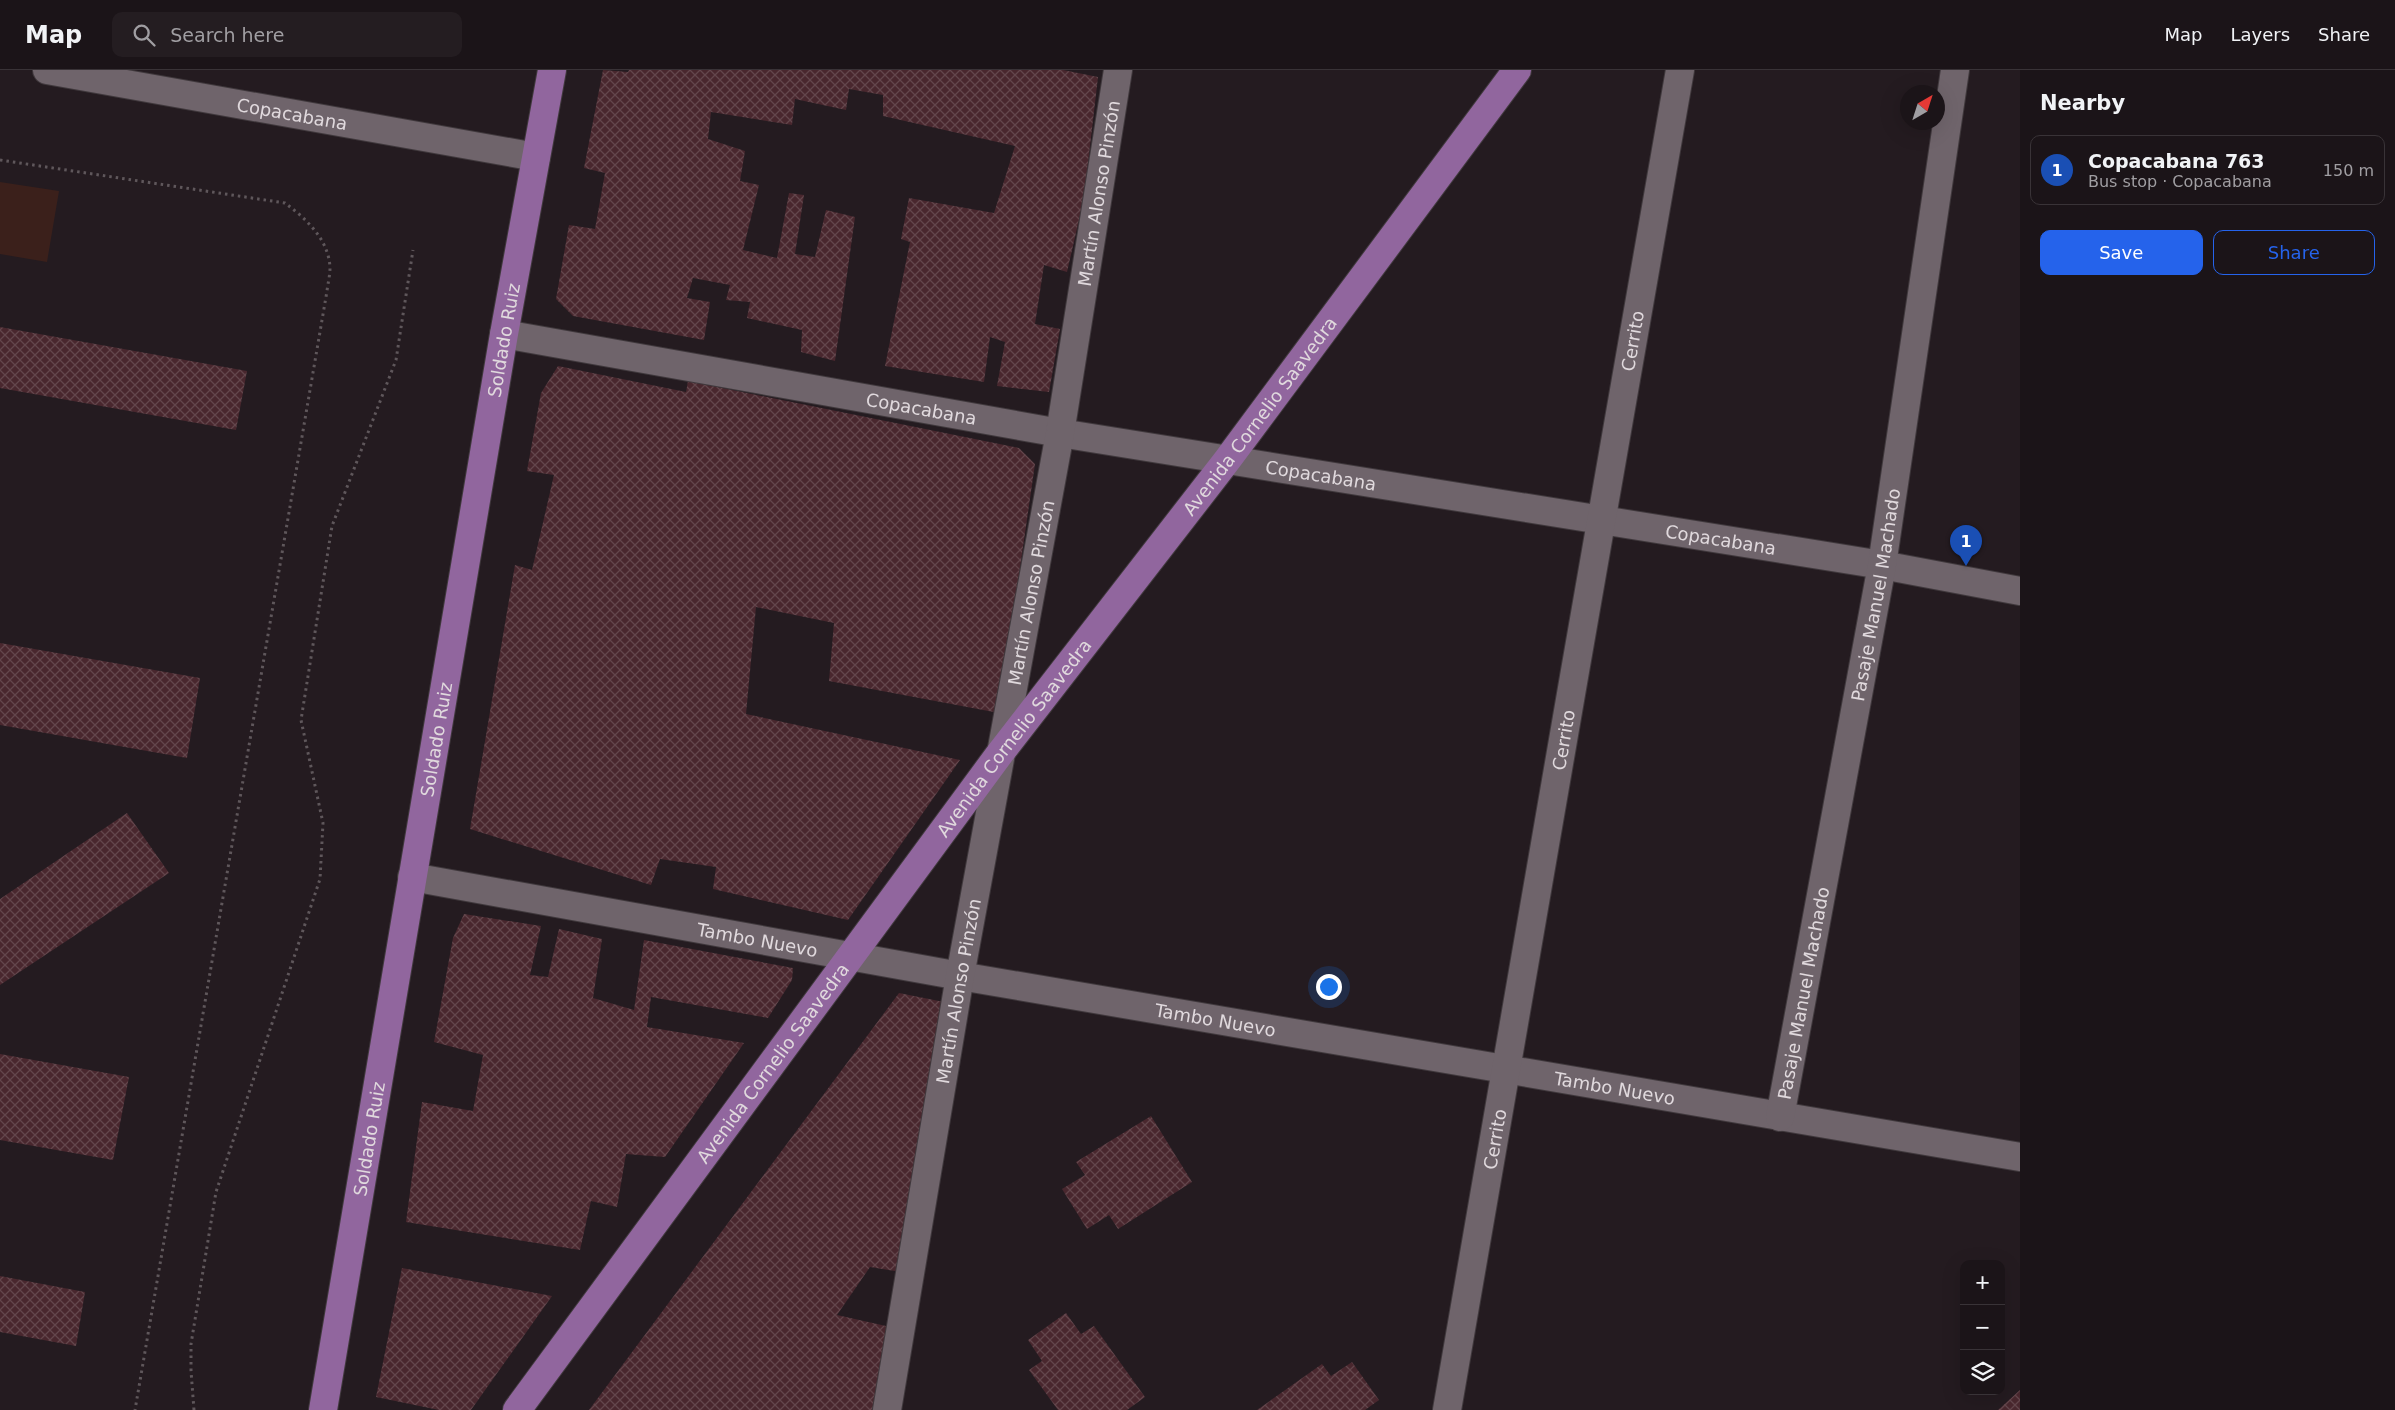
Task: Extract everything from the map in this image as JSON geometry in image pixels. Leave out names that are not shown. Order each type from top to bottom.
[{"type":"main road","name":"Soldado Ruiz","points":[[323,1410],[504,334],[552,70]]},
{"type":"main road","name":"Avenida Cornelio Saavedra","points":[[517,1410],[1001,752],[1228,459],[1516,70]]},
{"type":"street","name":"Copacabana","points":[[47,70],[536,157]]},
{"type":"street","name":"Martín Alonso Pinzón","points":[[887,1410],[960,976],[1060,433],[1118,70]]},
{"type":"street","name":"Cerrito","points":[[1447,1410],[1508,1068],[1600,519],[1680,70]]},
{"type":"street","name":"Pasaje Manuel Machado","points":[[1780,1117],[1882,565],[1955,70]]},
{"type":"street","name":"Copacabana","points":[[504,334],[1060,433],[1882,565],[2020,591]]},
{"type":"street","name":"Tambo Nuevo","points":[[412,877],[960,976],[1508,1068],[1780,1117],[2020,1157]]},
{"type":"path","points":[[0,160],[285,202],[312,226],[323,244],[330,266],[328,291],[135,1410]]},
{"type":"path","points":[[194,1410],[190,1371],[191,1344],[216,1192],[320,879],[322,823],[301,720],[332,526],[396,360],[414,250]]},
{"type":"shaded area","points":[[0,182],[59,191],[47,262],[0,254]]},
{"type":"building","points":[[603,70],[628,72],[629,70],[1063,70],[1098,77],[1084,198],[1067,272],[1044,265],[1035,324],[1060,329],[1049,392],[997,386],[1005,342],[990,337],[984,382],[885,366],[910,242],[901,239],[909,198],[994,213],[1015,146],[883,116],[883,95],[849,89],[846,110],[795,99],[792,125],[711,112],[708,139],[745,151],[740,181],[759,185],[743,250],[777,258],[789,193],[804,195],[795,254],[815,257],[826,210],[855,217],[835,361],[801,352],[802,330],[747,318],[750,302],[726,300],[730,285],[693,278],[687,298],[710,302],[704,340],[573,316],[556,299],[569,225],[595,229],[605,173],[584,168]]},
{"type":"building","points":[[0,327],[247,371],[236,430],[0,388]]},
{"type":"building","points":[[558,366],[686,392],[688,381],[1019,448],[1035,464],[999,713],[829,681],[834,623],[756,607],[746,714],[960,760],[848,920],[713,889],[716,867],[660,859],[651,885],[470,829],[515,565],[532,570],[554,475],[527,471],[541,393]]},
{"type":"building","points":[[0,643],[200,678],[187,758],[0,725]]},
{"type":"building","points":[[127,813],[169,873],[0,985],[0,899]]},
{"type":"building","points":[[464,914],[541,926],[530,975],[548,977],[559,929],[602,939],[593,998],[634,1010],[644,940],[793,968],[792,980],[768,1018],[651,997],[647,1027],[744,1043],[665,1157],[626,1154],[617,1207],[591,1201],[580,1250],[406,1222],[422,1102],[473,1111],[483,1055],[434,1042],[453,938]]},
{"type":"building","points":[[899,993],[944,1002],[901,1272],[870,1267],[837,1315],[895,1328],[880,1410],[589,1410]]},
{"type":"building","points":[[0,1054],[129,1077],[113,1160],[0,1140]]},
{"type":"building","points":[[1151,1116],[1192,1182],[1118,1229],[1109,1215],[1087,1229],[1062,1189],[1085,1175],[1076,1162]]},
{"type":"building","points":[[402,1268],[552,1296],[471,1410],[439,1410],[376,1397]]},
{"type":"building","points":[[0,1276],[85,1292],[76,1346],[0,1332]]},
{"type":"building","points":[[1066,1313],[1081,1334],[1094,1326],[1145,1397],[1127,1410],[1058,1410],[1029,1370],[1042,1361],[1028,1340]]},
{"type":"building","points":[[1352,1362],[1379,1400],[1365,1410],[1257,1410],[1322,1364],[1331,1376]]},
{"type":"building","points":[[2020,1390],[2020,1410],[1998,1410]]},
{"type":"place","name":"Copacabana 763","points":[[1966,566]]}]
